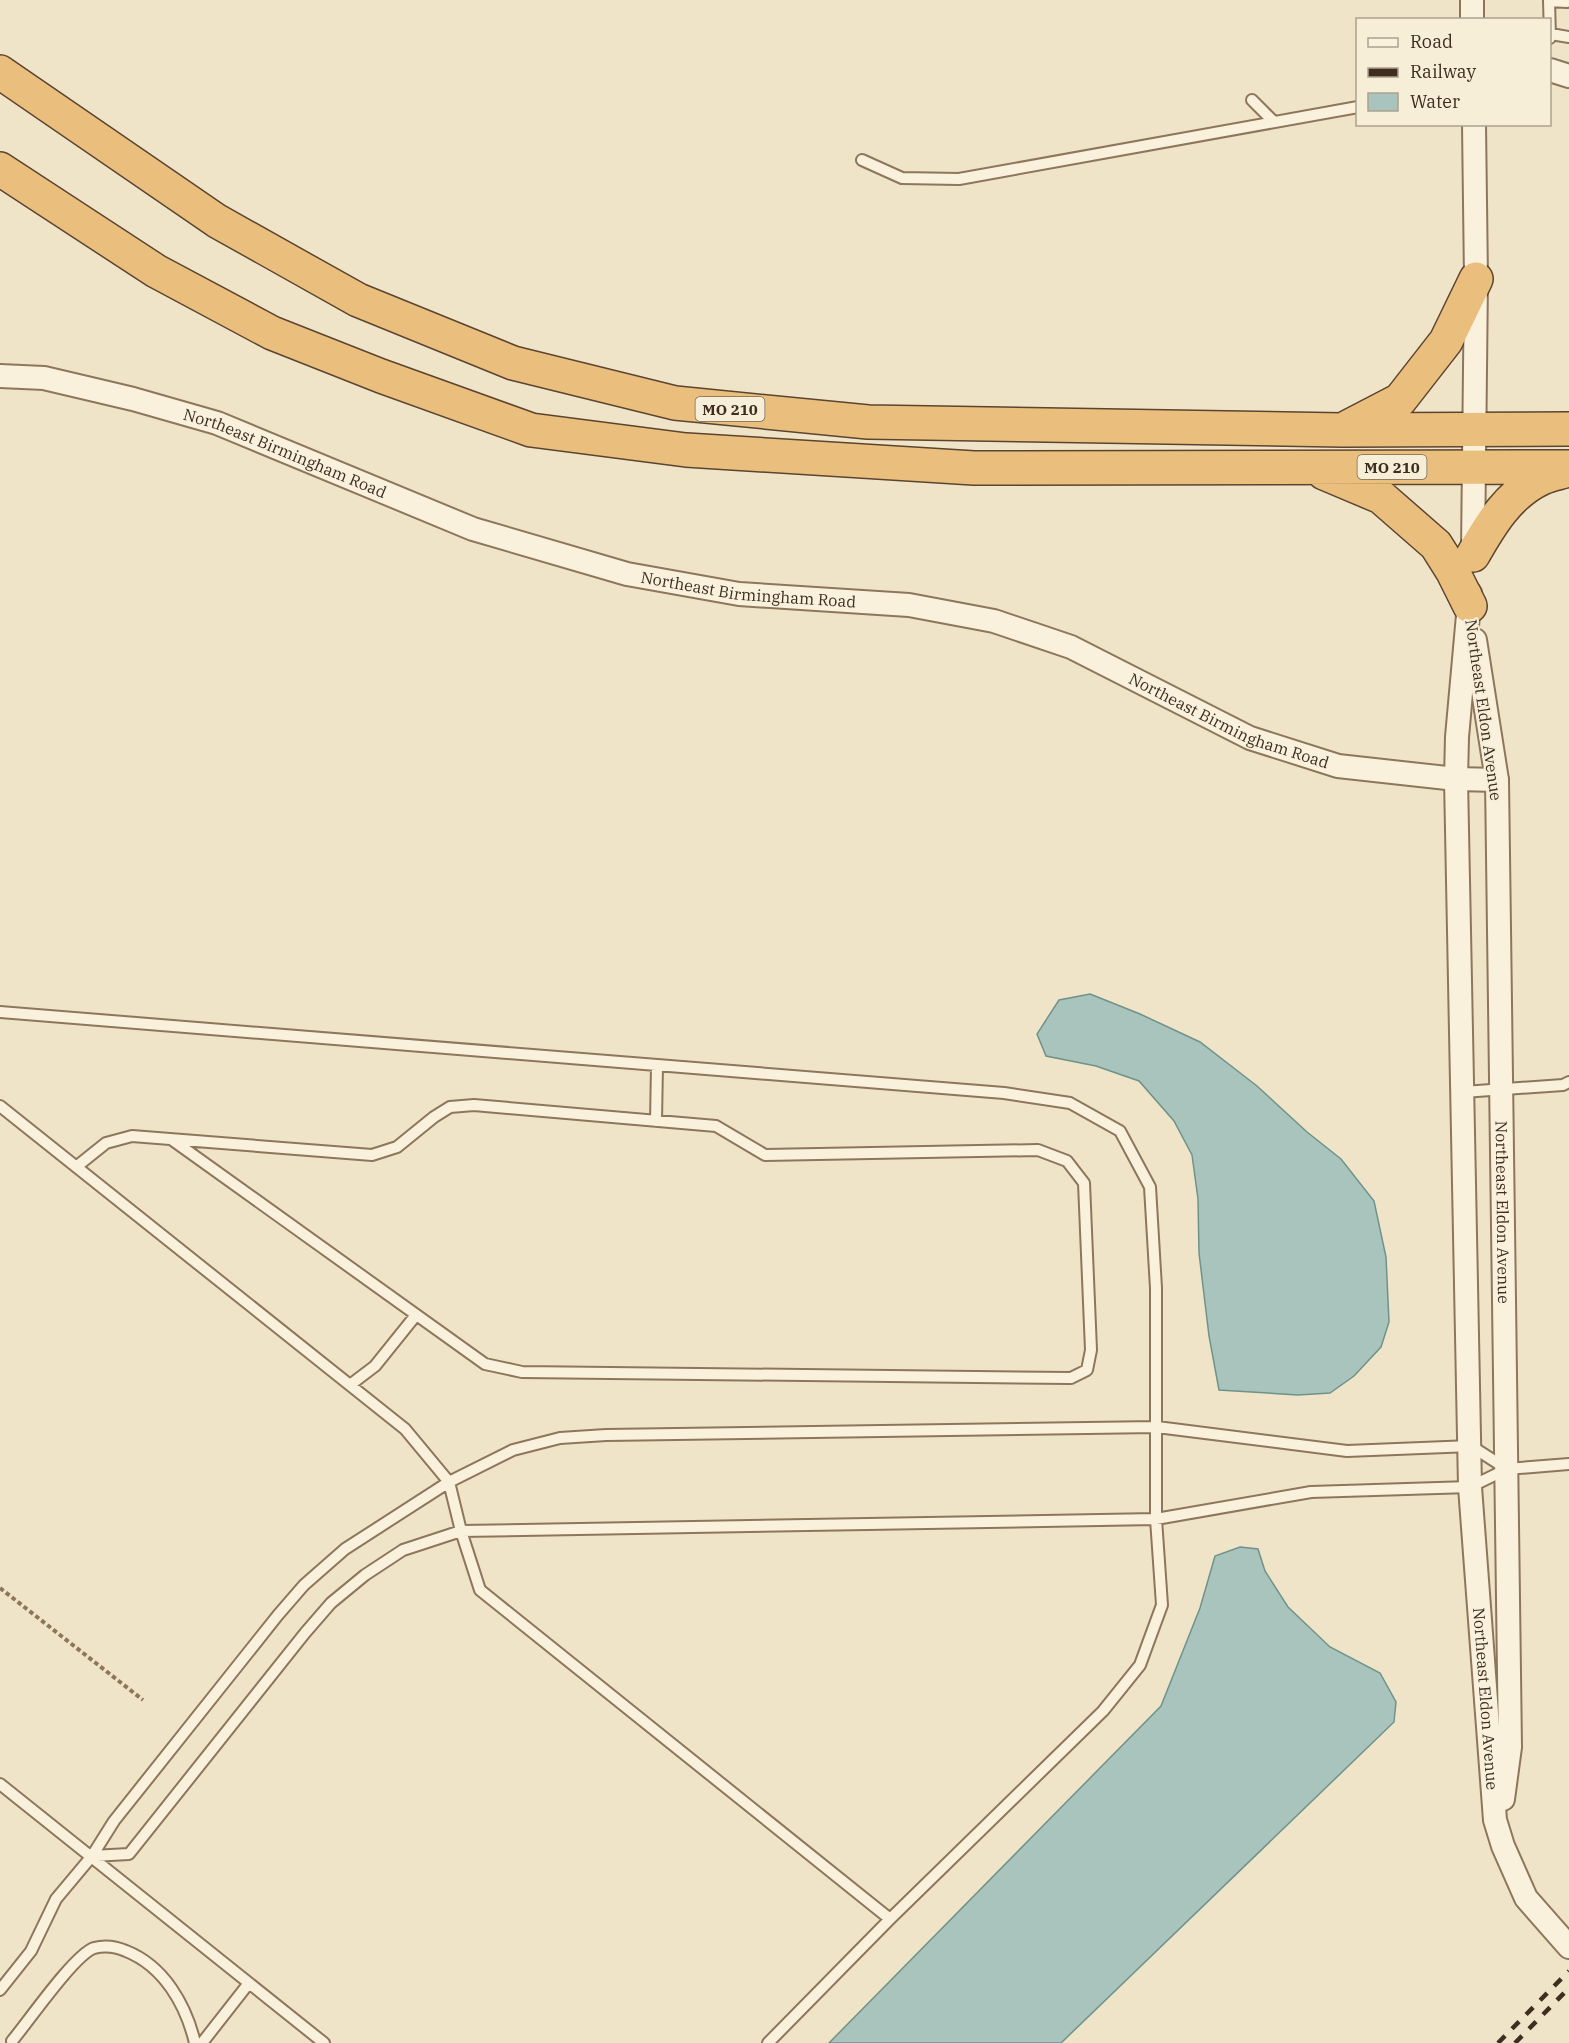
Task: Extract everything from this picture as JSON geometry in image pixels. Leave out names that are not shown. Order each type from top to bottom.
[{"type":"highway","name":"MO 210","points":[[0,72],[217,221],[358,300],[513,363],[675,403],[868,422],[1342,430],[1569,429]]},
{"type":"highway","name":"MO 210","points":[[0,169],[156,271],[272,333],[381,376],[531,430],[686,450],[974,468],[1474,467],[1569,469]]},
{"type":"highway","points":[[1342,430],[1400,400],[1446,341],[1476,279]]},
{"type":"highway","points":[[1309,467],[1382,497],[1436,545],[1470,606]]},
{"type":"highway","points":[[1473,555],[1492,522],[1507,505],[1542,478],[1569,469]]},
{"type":"street","points":[[1472,0],[1472,18]]},
{"type":"street","points":[[1551,70],[1569,76]]},
{"type":"street","name":"Northeast Eldon Avenue","points":[[1474,126],[1476,279],[1473,555],[1457,737],[1456,779],[1471,1446],[1470,1487],[1495,1820],[1503,1846],[1526,1898],[1569,1947]]},
{"type":"street","name":"Northeast Birmingham Road","points":[[0,376],[44,378],[133,399],[217,423],[473,529],[627,574],[739,594],[909,605],[994,621],[1071,646],[1250,738],[1338,766],[1456,779],[1497,780]]},
{"type":"street","name":"Northeast Eldon Avenue","points":[[1470,606],[1497,780],[1510,1747],[1504,1796],[1495,1820]]},
{"type":"lane","points":[[1549,18],[1549,1],[1567,2]]},
{"type":"lane","points":[[1551,36],[1569,38]]},
{"type":"lane","points":[[1252,100],[1274,122]]},
{"type":"lane","points":[[862,160],[902,178],[959,179],[1356,107]]},
{"type":"lane","points":[[0,1012],[1004,1093],[1070,1103],[1120,1131],[1150,1187],[1156,1288],[1156,1519],[1162,1605],[1140,1665],[1103,1711],[890,1919],[768,2043]]},
{"type":"lane","points":[[656,1121],[657,1065]]},
{"type":"lane","points":[[1462,1092],[1563,1085],[1569,1082]]},
{"type":"lane","points":[[76,1167],[106,1143],[132,1136],[171,1139],[372,1155],[397,1147],[450,1107],[474,1105],[716,1126],[765,1155],[1038,1150],[1067,1161],[1084,1183],[1091,1350],[1087,1370],[1071,1378],[522,1372],[485,1364],[171,1139]]},
{"type":"lane","points":[[0,1106],[405,1429],[449,1482],[461,1532],[480,1590],[890,1919]]},
{"type":"lane","points":[[350,1385],[375,1366],[416,1315]]},
{"type":"lane","points":[[0,1990],[31,1951],[56,1899],[92,1856],[114,1821],[304,1585],[345,1549],[449,1482],[513,1450],[560,1438],[583,1436],[1157,1427],[1347,1451],[1471,1446],[1507,1469]]},
{"type":"lane","points":[[92,1856],[129,1854],[331,1603],[365,1575],[403,1550],[461,1532],[1156,1519],[1311,1492],[1470,1487],[1507,1469],[1569,1464]]},
{"type":"lane","points":[[0,1784],[324,2043]]},
{"type":"lane","points":[[12,2041],[71,1966],[94,1948],[115,1947],[140,1957],[160,1974],[180,2000],[191,2024],[195,2043]]},
{"type":"lane","points":[[202,2043],[249,1983]]},
{"type":"path","points":[[0,1588],[143,1700]]},
{"type":"water","points":[[1090,994],[1200,1042],[1257,1086],[1307,1132],[1341,1159],[1374,1201],[1386,1257],[1389,1322],[1381,1347],[1354,1376],[1330,1393],[1298,1395],[1219,1390],[1209,1336],[1199,1253],[1198,1199],[1192,1155],[1174,1121],[1139,1081],[1096,1066],[1046,1056],[1037,1034],[1059,1000]]},
{"type":"water","points":[[1240,1547],[1258,1549],[1265,1571],[1288,1607],[1330,1647],[1380,1673],[1396,1702],[1394,1722],[1061,2043],[829,2043],[1161,1706],[1200,1608],[1215,1556]]},
{"type":"railway","points":[[1498,2043],[1569,1971]]},
{"type":"railway","points":[[1515,2043],[1569,1988]]}]
